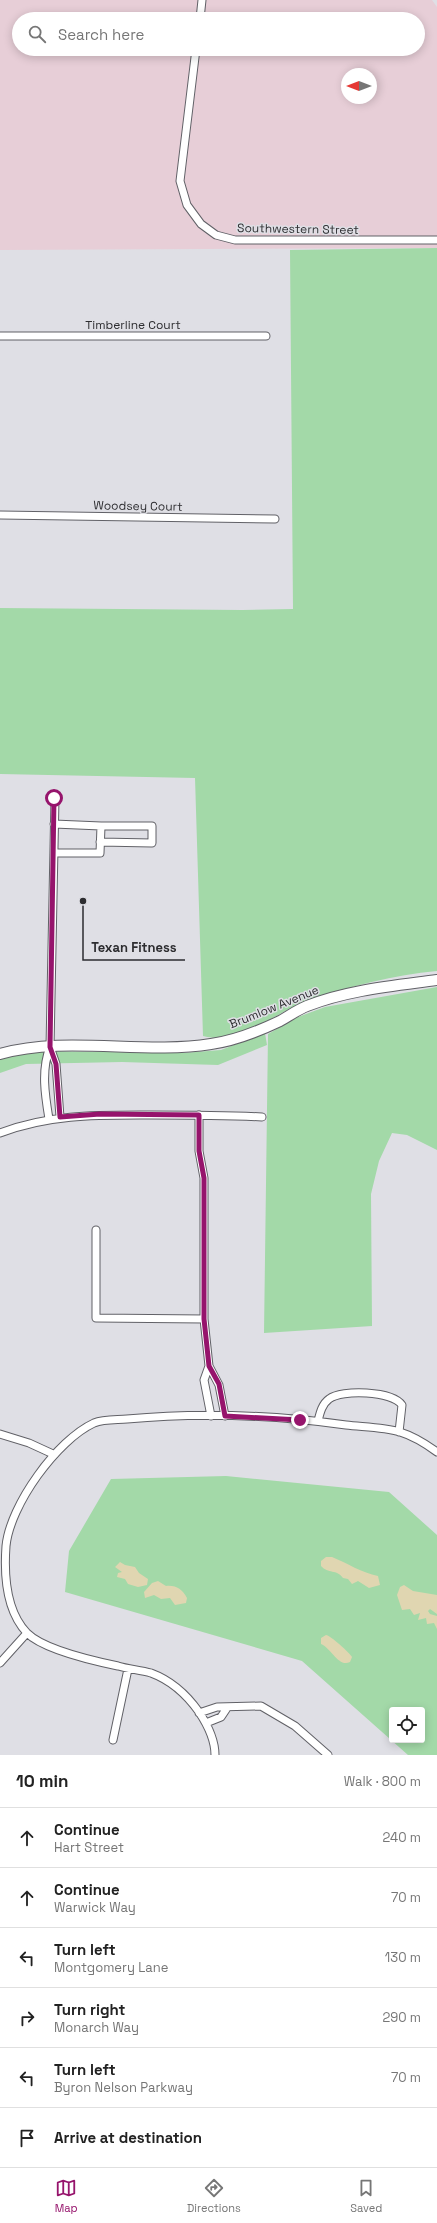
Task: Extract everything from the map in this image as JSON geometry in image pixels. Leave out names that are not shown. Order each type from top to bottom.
[{"type":"main road","name":"Brumlow Avenue","points":[[0,1054],[31,1047],[174,1048],[214,1044],[263,1028],[306,1006],[326,1000],[372,989],[437,980]]},
{"type":"street","points":[[201,12],[202,0]]},
{"type":"street","name":"Southwestern Street","points":[[195,56],[180,181],[187,205],[201,224],[216,235],[235,240],[437,240]]},
{"type":"street","name":"Timberline Court","points":[[0,336],[266,336]]},
{"type":"street","name":"Woodsey Court","points":[[0,515],[275,519]]},
{"type":"street","points":[[49,1119],[45,1093],[44,1069],[50,1047],[54,798]]},
{"type":"street","points":[[54,824],[152,826],[152,843],[100,842]]},
{"type":"street","points":[[54,853],[100,853],[101,826]]},
{"type":"street","points":[[50,1047],[56,1064],[60,1117]]},
{"type":"street","points":[[0,1133],[49,1119],[100,1114],[262,1117]]},
{"type":"street","points":[[199,1115],[199,1151],[204,1178],[204,1319],[209,1366],[219,1384],[225,1416]]},
{"type":"street","points":[[96,1230],[96,1318],[204,1319]]},
{"type":"street","points":[[209,1366],[204,1380],[211,1416]]},
{"type":"street","points":[[318,1421],[321,1410],[327,1400],[334,1396],[370,1393],[391,1396],[398,1400],[402,1405],[399,1432]]},
{"type":"street","points":[[215,1755],[206,1723],[190,1700],[174,1686],[150,1673],[128,1669],[62,1651],[27,1633],[7,1596],[3,1544],[24,1499],[54,1454],[77,1432],[97,1421],[163,1416],[225,1416],[318,1421],[399,1432],[437,1452]]},
{"type":"street","points":[[0,1434],[29,1442],[54,1454]]},
{"type":"street","points":[[0,1662],[27,1633]]},
{"type":"street","points":[[113,1740],[128,1669]]},
{"type":"street","points":[[199,1713],[217,1707],[227,1708],[261,1706],[295,1726],[328,1755]]},
{"type":"street","points":[[206,1723],[221,1717],[227,1708]]},
{"type":"shaded area","points":[[0,0],[432,0],[437,7],[437,248],[0,250]]},
{"type":"green space","points":[[437,248],[437,971],[389,978],[325,995],[297,1005],[257,1026],[230,1036],[216,1038],[203,1036],[195,778],[0,774],[0,608],[293,609],[290,250]]},
{"type":"green space","points":[[437,987],[437,1150],[407,1135],[392,1133],[379,1161],[371,1194],[372,1326],[264,1333],[268,1034],[298,1017],[325,1007]]},
{"type":"green space","points":[[265,1033],[267,1045],[218,1065],[122,1062],[26,1064],[0,1073],[0,1059],[29,1051],[183,1053],[221,1050]]},
{"type":"green space","points":[[226,1476],[389,1492],[437,1535],[437,1755],[408,1755],[394,1743],[425,1743],[425,1707],[389,1707],[389,1738],[302,1661],[65,1592],[69,1551],[111,1479]]},
{"type":"sand","points":[[326,1557],[332,1557],[372,1575],[378,1576],[380,1585],[369,1588],[358,1581],[352,1584],[348,1579],[343,1578],[338,1573],[327,1570],[321,1566],[321,1561]]},
{"type":"sand","points":[[120,1562],[125,1565],[135,1567],[139,1573],[148,1579],[147,1585],[138,1587],[128,1584],[125,1579],[117,1577],[118,1573],[122,1572],[115,1567]]},
{"type":"sand","points":[[158,1581],[166,1586],[173,1586],[181,1590],[187,1598],[186,1603],[175,1605],[170,1598],[161,1599],[154,1595],[145,1598],[144,1592],[152,1583]]},
{"type":"sand","points":[[404,1585],[413,1591],[437,1595],[437,1614],[430,1609],[428,1611],[430,1614],[437,1616],[437,1629],[434,1623],[427,1624],[426,1618],[418,1620],[420,1613],[414,1615],[410,1609],[402,1610],[397,1595],[400,1587]]},
{"type":"sand","points":[[326,1635],[344,1648],[352,1657],[350,1662],[342,1662],[321,1644],[321,1638]]},
{"type":"place","name":"Texan Fitness","points":[[83,901]]},
{"type":"route","points":[[54,798],[50,1047],[56,1064],[56,1083],[60,1117],[100,1114],[199,1115],[199,1151],[204,1178],[204,1319],[209,1366],[219,1384],[222,1410],[225,1416],[300,1420]]}]
